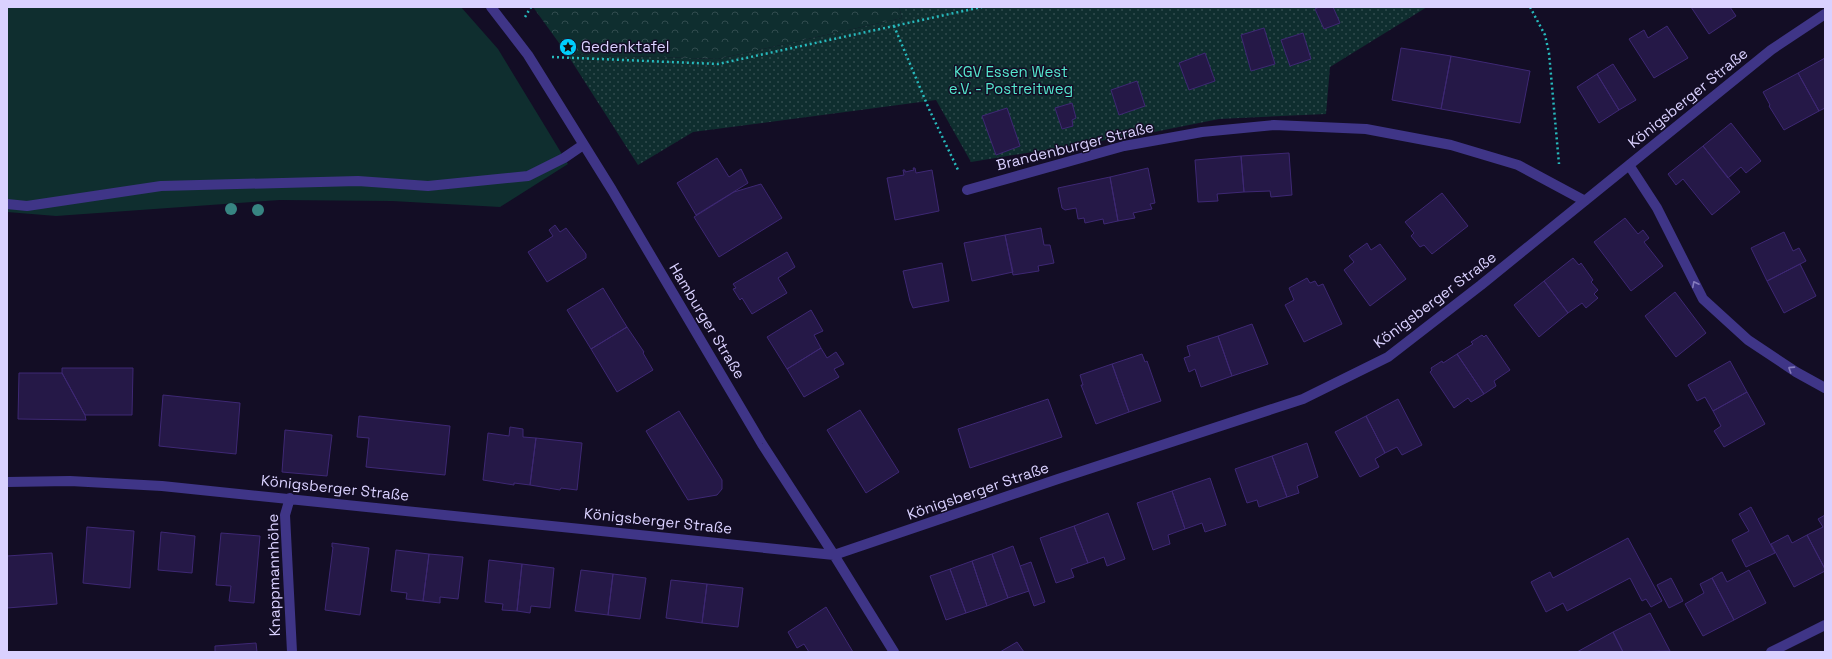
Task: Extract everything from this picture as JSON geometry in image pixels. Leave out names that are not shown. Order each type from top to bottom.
[{"type":"street","name":"Hamburger Straße","points":[[491,7],[528,55],[554,102],[612,190],[762,444],[834,555],[894,652]]},
{"type":"street","name":"Königsberger Straße","points":[[7,482],[70,481],[162,486],[834,555],[1058,479],[1303,400],[1388,357],[1482,285],[1771,50],[1825,14]]},
{"type":"street","name":"Brandenburger Straße","points":[[967,190],[1124,146],[1202,132],[1274,125],[1366,128],[1451,145],[1518,165],[1585,201]]},
{"type":"street","points":[[7,204],[27,206],[161,186],[358,182],[428,186],[528,176],[564,158],[583,145]]},
{"type":"street","points":[[1629,165],[1657,208],[1703,299],[1748,340],[1796,372],[1825,388]]},
{"type":"street","name":"Knappmannhöhe","points":[[290,498],[285,516],[292,652]]},
{"type":"street","points":[[1771,652],[1825,625]]},
{"type":"path","points":[[528,55],[718,64],[982,7]]},
{"type":"path","points":[[1530,7],[1545,35],[1549,53],[1558,147],[1559,186]]},
{"type":"path","points":[[894,26],[929,109],[967,190]]},
{"type":"green space","points":[[7,7],[461,7],[498,49],[568,164],[500,207],[392,201],[280,200],[56,216],[7,212]]},
{"type":"green space","points":[[533,7],[899,7],[902,18],[718,59],[567,54]]},
{"type":"green space","name":"KGV Essen West e.V. - Postreitweg","points":[[899,7],[1427,7],[1330,67],[1326,114],[1219,119],[1149,133],[971,162],[936,100],[693,132],[638,165],[567,54],[718,59],[902,18]]},
{"type":"building","points":[[1319,7],[1333,7],[1340,23],[1324,29],[1315,9]]},
{"type":"building","points":[[1691,7],[1730,7],[1736,16],[1709,34]]},
{"type":"building","points":[[1667,26],[1688,58],[1654,78],[1629,39],[1644,30],[1648,38]]},
{"type":"building","points":[[1264,28],[1275,64],[1251,71],[1241,35]]},
{"type":"building","points":[[1303,33],[1311,59],[1290,66],[1281,40]]},
{"type":"building","points":[[1401,48],[1451,56],[1441,109],[1392,100]]},
{"type":"building","points":[[1205,53],[1215,81],[1189,90],[1179,63]]},
{"type":"building","points":[[1451,56],[1530,71],[1520,123],[1441,109]]},
{"type":"building","points":[[1825,58],[1825,108],[1819,111],[1798,73]]},
{"type":"building","points":[[1613,64],[1636,100],[1619,110],[1597,74]]},
{"type":"building","points":[[1798,73],[1819,111],[1784,130],[1769,106],[1770,105],[1763,92]]},
{"type":"building","points":[[1597,74],[1619,110],[1599,123],[1577,87]]},
{"type":"building","points":[[1137,81],[1145,106],[1119,115],[1111,90]]},
{"type":"building","points":[[1072,103],[1076,118],[1072,120],[1073,126],[1062,129],[1055,108]]},
{"type":"building","points":[[1007,108],[1020,146],[996,155],[982,116]]},
{"type":"building","points":[[1731,123],[1761,161],[1746,173],[1741,167],[1728,178],[1703,146]]},
{"type":"building","points":[[1703,146],[1740,192],[1712,215],[1683,179],[1676,185],[1668,174]]},
{"type":"building","points":[[1289,153],[1292,195],[1271,197],[1270,191],[1244,192],[1241,156]]},
{"type":"building","points":[[1241,156],[1244,192],[1217,194],[1218,201],[1198,202],[1195,160]]},
{"type":"building","points":[[717,158],[729,177],[741,169],[748,183],[696,215],[677,183]]},
{"type":"building","points":[[913,168],[915,168],[916,173],[932,170],[939,211],[895,220],[887,178],[904,175],[903,170],[905,170],[905,172],[914,170]]},
{"type":"building","points":[[1148,168],[1155,203],[1150,204],[1152,209],[1133,213],[1135,218],[1118,221],[1110,177]]},
{"type":"building","points":[[1110,177],[1118,221],[1104,224],[1103,219],[1085,223],[1084,218],[1078,219],[1076,208],[1065,210],[1062,208],[1058,188]]},
{"type":"building","points":[[761,184],[782,218],[719,257],[694,217],[734,192]]},
{"type":"building","points":[[1442,193],[1468,226],[1432,254],[1424,245],[1420,247],[1411,236],[1414,233],[1405,222]]},
{"type":"building","points":[[1625,218],[1638,234],[1643,230],[1649,238],[1644,242],[1663,266],[1631,291],[1594,242]]},
{"type":"building","points":[[555,225],[560,232],[566,228],[586,254],[586,258],[547,282],[528,252],[553,236],[549,230]]},
{"type":"building","points":[[1041,228],[1044,245],[1050,245],[1054,263],[1038,266],[1039,271],[1013,275],[1005,235]]},
{"type":"building","points":[[1784,232],[1793,251],[1799,248],[1806,261],[1767,281],[1751,248]]},
{"type":"building","points":[[1005,235],[1013,272],[972,281],[964,243]]},
{"type":"building","points":[[1367,243],[1371,250],[1380,244],[1406,279],[1370,306],[1344,270],[1354,262],[1349,256]]},
{"type":"building","points":[[787,252],[795,267],[778,278],[787,293],[752,314],[742,298],[740,300],[733,289],[736,288],[733,284]]},
{"type":"building","points":[[1573,258],[1579,265],[1581,263],[1593,280],[1591,282],[1598,290],[1594,294],[1598,298],[1586,308],[1582,303],[1568,313],[1544,281]]},
{"type":"building","points":[[942,263],[949,301],[913,308],[903,271]]},
{"type":"building","points":[[1800,264],[1816,296],[1784,313],[1767,281]]},
{"type":"building","points":[[1307,278],[1310,283],[1315,281],[1318,286],[1323,284],[1342,324],[1304,342],[1285,305],[1294,300],[1289,288]]},
{"type":"building","points":[[1544,281],[1568,313],[1539,337],[1514,305]]},
{"type":"building","points":[[603,288],[627,327],[591,349],[567,310]]},
{"type":"building","points":[[1675,292],[1706,333],[1676,357],[1645,316]]},
{"type":"building","points":[[811,310],[823,331],[814,335],[821,348],[787,369],[767,337]]},
{"type":"building","points":[[1252,324],[1268,364],[1232,376],[1218,336]]},
{"type":"building","points":[[627,327],[644,352],[643,353],[653,370],[617,392],[591,349]]},
{"type":"building","points":[[1482,335],[1484,337],[1486,335],[1510,370],[1494,381],[1496,386],[1484,394],[1457,354],[1473,344],[1471,342]]},
{"type":"building","points":[[1218,336],[1232,376],[1201,387],[1195,369],[1189,372],[1184,358],[1190,356],[1187,346]]},
{"type":"building","points":[[821,348],[827,358],[836,352],[844,364],[834,369],[839,377],[804,397],[787,369]]},
{"type":"building","points":[[1142,354],[1145,362],[1147,361],[1161,401],[1129,412],[1112,364]]},
{"type":"building","points":[[1457,354],[1484,394],[1471,402],[1468,398],[1454,408],[1430,372],[1432,370],[1431,368],[1442,361],[1443,363]]},
{"type":"building","points":[[1730,361],[1747,392],[1713,411],[1705,397],[1697,401],[1688,385]]},
{"type":"building","points":[[1112,364],[1129,412],[1096,424],[1081,385],[1083,385],[1080,375]]},
{"type":"building","points":[[62,368],[133,368],[132,415],[85,415],[62,373]]},
{"type":"building","points":[[19,373],[62,373],[85,415],[86,420],[18,419]]},
{"type":"building","points":[[1747,392],[1765,424],[1724,447],[1714,431],[1721,426],[1713,411]]},
{"type":"building","points":[[163,395],[240,403],[236,454],[159,446]]},
{"type":"building","points":[[1048,399],[1062,437],[970,468],[958,429]]},
{"type":"building","points":[[1398,399],[1422,445],[1402,455],[1397,447],[1385,453],[1366,416]]},
{"type":"building","points":[[860,410],[899,472],[866,493],[827,430]]},
{"type":"building","points":[[679,411],[722,480],[722,489],[717,495],[688,500],[646,431]]},
{"type":"building","points":[[359,416],[450,426],[445,475],[366,467],[369,438],[357,437]]},
{"type":"building","points":[[1366,416],[1385,453],[1375,459],[1379,467],[1360,477],[1335,432]]},
{"type":"building","points":[[510,427],[523,429],[523,437],[536,438],[530,485],[514,483],[514,485],[483,480],[488,433],[509,436]]},
{"type":"building","points":[[285,430],[332,435],[327,476],[282,472]]},
{"type":"building","points":[[536,438],[582,443],[577,490],[561,488],[560,490],[530,485]]},
{"type":"building","points":[[1307,443],[1318,477],[1297,486],[1299,493],[1287,497],[1272,456]]},
{"type":"building","points":[[1272,456],[1287,497],[1259,507],[1257,500],[1247,503],[1235,469]]},
{"type":"building","points":[[1210,478],[1226,525],[1205,532],[1202,523],[1185,529],[1172,491]]},
{"type":"building","points":[[1172,491],[1185,529],[1168,535],[1170,544],[1153,550],[1137,503]]},
{"type":"building","points":[[1751,507],[1775,553],[1746,567],[1732,540],[1749,531],[1739,514]]},
{"type":"building","points":[[1108,513],[1125,559],[1107,566],[1104,557],[1088,563],[1074,526]]},
{"type":"building","points":[[1825,515],[1825,569],[1807,535],[1823,527],[1818,519]]},
{"type":"building","points":[[1074,526],[1088,563],[1071,569],[1074,577],[1056,583],[1040,538]]},
{"type":"building","points":[[87,527],[134,531],[130,588],[83,583]]},
{"type":"building","points":[[161,532],[195,536],[192,573],[158,570]]},
{"type":"building","points":[[221,533],[260,536],[254,603],[229,601],[231,586],[216,585]]},
{"type":"building","points":[[1788,535],[1792,543],[1807,535],[1825,569],[1825,571],[1794,587],[1771,544]]},
{"type":"building","points":[[1628,538],[1662,601],[1651,607],[1646,599],[1642,601],[1630,578],[1567,611],[1563,603],[1546,612],[1531,582],[1550,572],[1553,578]]},
{"type":"building","points":[[332,543],[369,548],[360,615],[325,610],[333,547]]},
{"type":"building","points":[[1013,546],[1029,591],[1008,598],[992,554]]},
{"type":"building","points":[[396,550],[429,554],[423,601],[406,599],[407,593],[391,591]]},
{"type":"building","points":[[52,553],[57,604],[7,608],[7,556]]},
{"type":"building","points":[[429,554],[463,557],[458,599],[440,597],[440,603],[423,601]]},
{"type":"building","points":[[992,554],[1008,598],[987,606],[972,561]]},
{"type":"building","points":[[489,560],[522,564],[517,611],[502,610],[503,604],[485,602]]},
{"type":"building","points":[[972,561],[987,606],[966,613],[950,569]]},
{"type":"building","points":[[1031,562],[1045,602],[1034,606],[1020,566]]},
{"type":"building","points":[[522,564],[554,568],[550,608],[531,606],[530,613],[517,611]]},
{"type":"building","points":[[950,569],[966,613],[946,620],[930,576]]},
{"type":"building","points":[[581,570],[613,574],[608,615],[575,611]]},
{"type":"building","points":[[1749,570],[1766,603],[1734,620],[1712,578],[1722,572],[1727,582]]},
{"type":"building","points":[[613,574],[646,578],[640,619],[608,615]]},
{"type":"building","points":[[1671,578],[1683,601],[1669,608],[1657,585]]},
{"type":"building","points":[[1712,578],[1734,620],[1703,636],[1685,604],[1704,593],[1700,584]]},
{"type":"building","points":[[671,580],[707,584],[702,623],[666,618]]},
{"type":"building","points":[[707,584],[743,588],[738,627],[702,623]]},
{"type":"building","points":[[826,607],[853,652],[809,652],[804,644],[797,648],[788,632]]},
{"type":"building","points":[[1650,613],[1670,651],[1623,652],[1613,632]]},
{"type":"building","points":[[1613,632],[1623,652],[1577,652]]},
{"type":"building","points":[[1017,642],[1024,652],[1000,652]]},
{"type":"building","points":[[256,643],[257,652],[215,652],[215,646]]},
{"type":"place","name":"Gedenktafel","points":[[568,47]]}]
